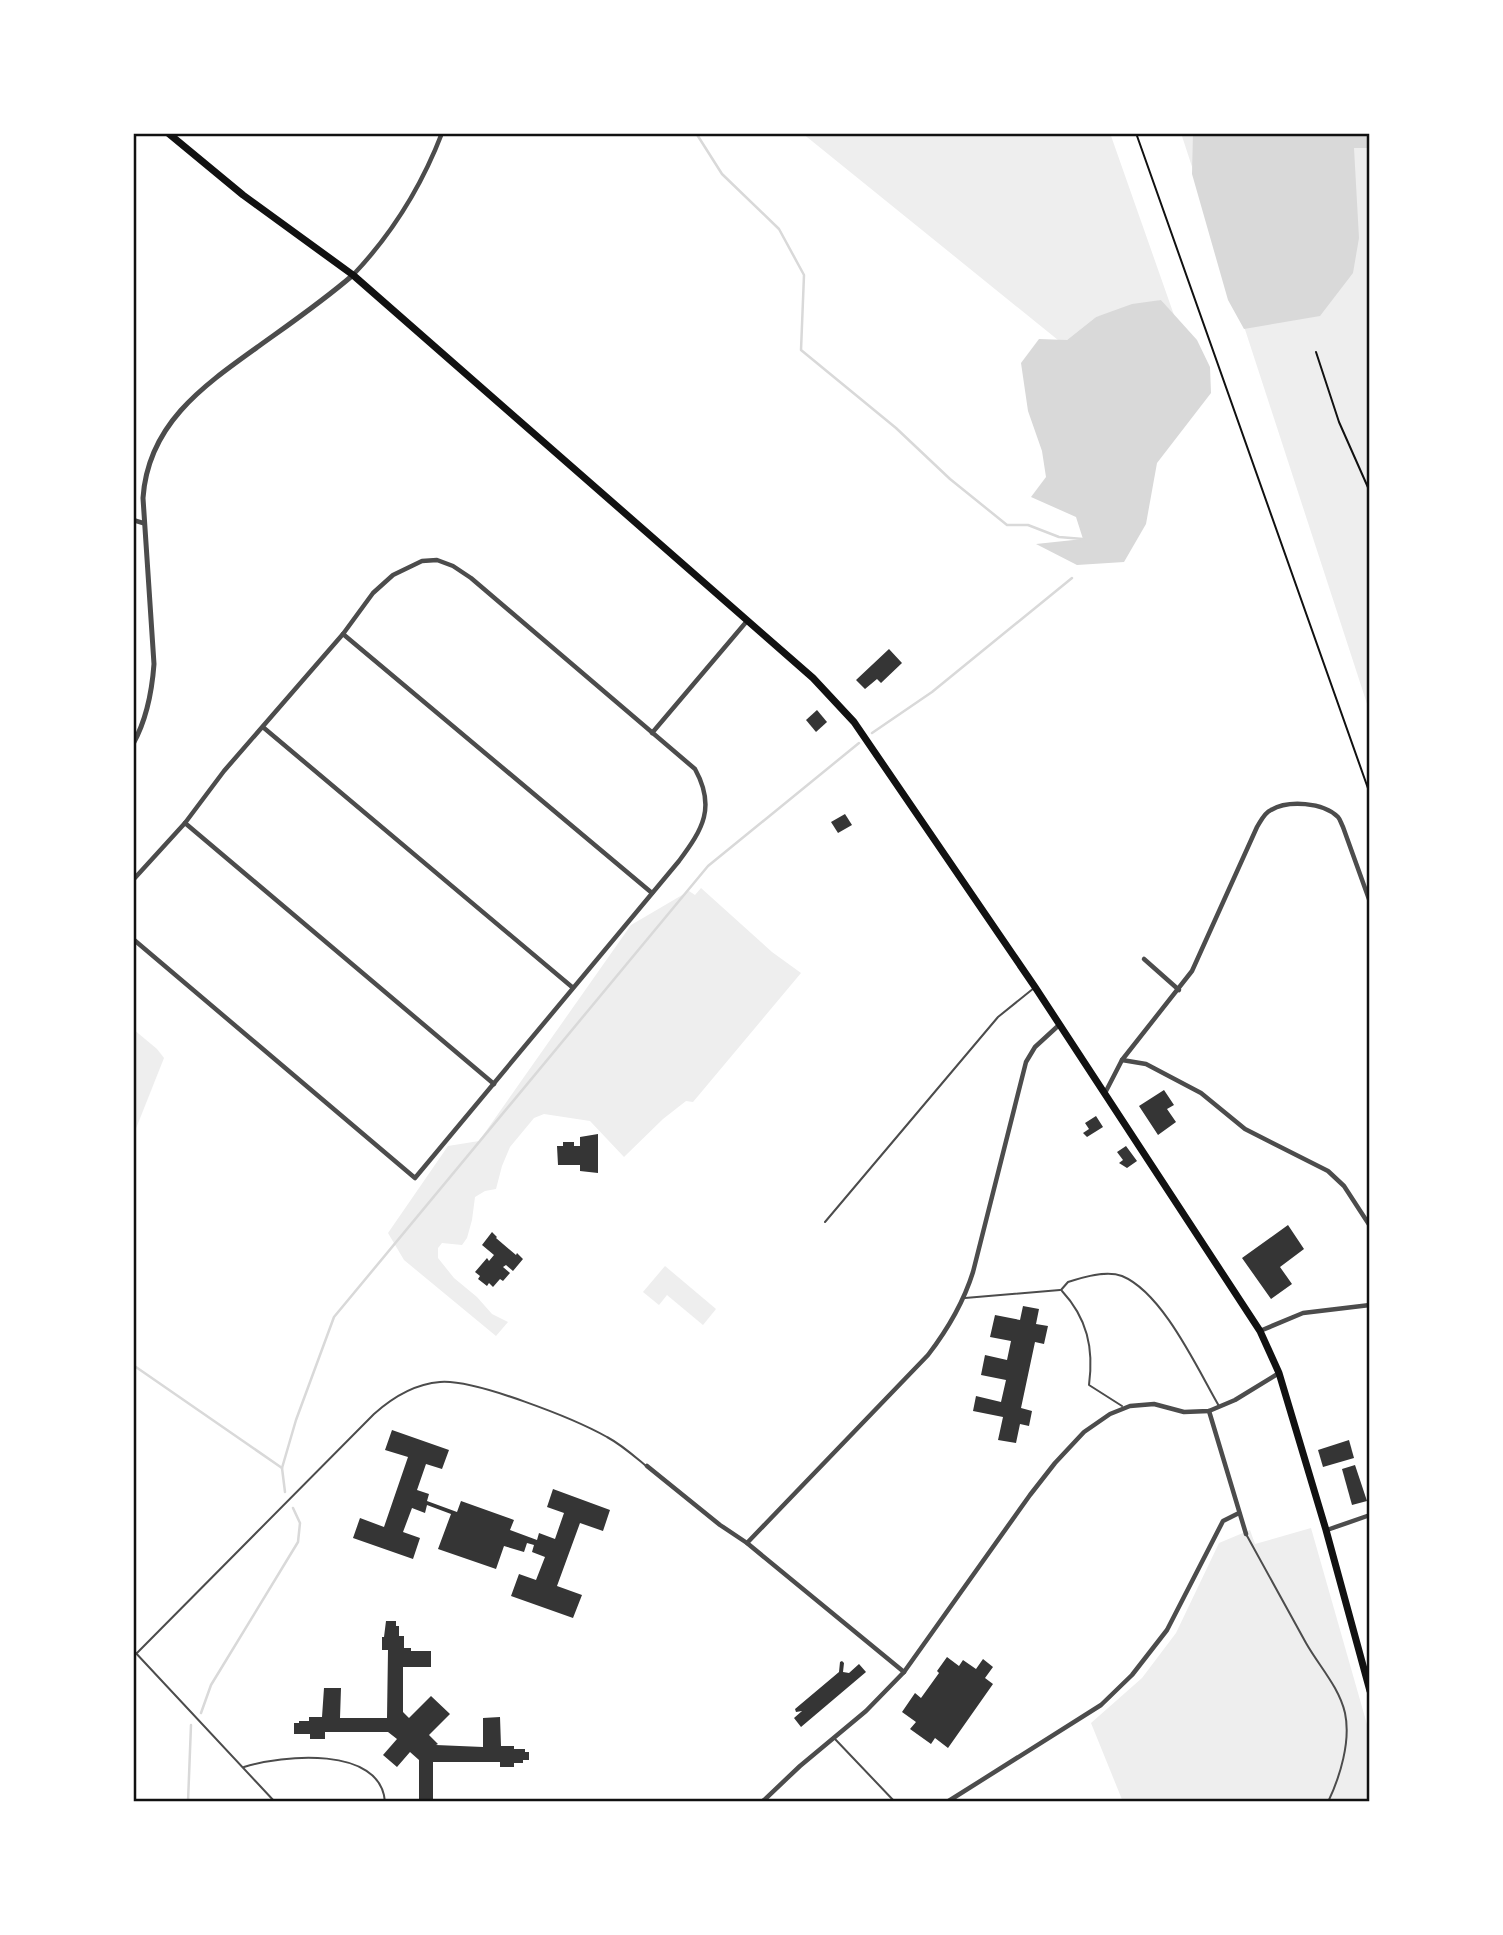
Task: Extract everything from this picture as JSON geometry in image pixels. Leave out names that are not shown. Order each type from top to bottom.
[{"type":"main road","points":[[168,133],[243,195],[353,275],[813,678],[854,722],[1035,987],[1260,1331],[1279,1373],[1370,1691]]},
{"type":"street","points":[[133,744],[152,690],[154,664],[144,523],[144,482],[150,458],[187,402],[212,380],[329,296],[379,247],[422,178],[442,133]]},
{"type":"street","points":[[133,520],[144,523]]},
{"type":"street","points":[[133,880],[185,823],[224,771],[343,634],[373,593],[393,575],[422,561],[438,560],[471,578],[695,769],[704,784],[706,808],[694,842],[415,1178],[133,939]]},
{"type":"street","points":[[652,733],[747,621]]},
{"type":"street","points":[[343,634],[652,893]]},
{"type":"street","points":[[264,728],[572,987]]},
{"type":"street","points":[[1105,1093],[1122,1060],[1192,971],[1265,814],[1272,809],[1292,804],[1315,805],[1337,816],[1370,902]]},
{"type":"street","points":[[185,823],[494,1084]]},
{"type":"street","points":[[1144,959],[1179,990]]},
{"type":"street","points":[[747,1543],[929,1355],[950,1327],[964,1298],[1026,1062],[1035,1047],[1059,1025]]},
{"type":"street","points":[[1122,1060],[1146,1064],[1200,1093],[1245,1129],[1328,1171],[1344,1186],[1370,1226]]},
{"type":"street","points":[[1260,1331],[1303,1313],[1370,1305]]},
{"type":"street","points":[[762,1802],[880,1698],[904,1672],[1055,1462],[1084,1432],[1110,1414],[1145,1404],[1184,1412],[1209,1412],[1279,1373]]},
{"type":"street","points":[[1209,1412],[1246,1534]]},
{"type":"street","points":[[647,1466],[720,1525],[747,1543],[904,1672]]},
{"type":"street","points":[[947,1802],[1101,1704],[1120,1688],[1167,1630],[1223,1521],[1239,1513]]},
{"type":"street","points":[[1326,1530],[1370,1515]]},
{"type":"lane","points":[[825,1222],[998,1017],[1035,987]]},
{"type":"lane","points":[[964,1298],[1061,1290],[1068,1282],[1112,1274],[1122,1277],[1146,1292],[1158,1305],[1199,1367],[1220,1407]]},
{"type":"lane","points":[[1061,1290],[1076,1308],[1087,1332],[1091,1356],[1090,1385],[1125,1408]]},
{"type":"lane","points":[[136,1654],[374,1414],[403,1392],[439,1382],[470,1384],[594,1430],[647,1466]]},
{"type":"lane","points":[[1246,1534],[1307,1645],[1338,1693],[1346,1715],[1340,1771],[1328,1802]]},
{"type":"lane","points":[[133,1650],[275,1802]]},
{"type":"lane","points":[[834,1738],[895,1802]]},
{"type":"lane","points":[[243,1768],[279,1759],[324,1758],[354,1763],[377,1780],[385,1802]]},
{"type":"path","points":[[1136,133],[1370,794]]},
{"type":"path","points":[[1316,352],[1339,422],[1370,492]]},
{"type":"shaded area","points":[[802,133],[1110,133],[1174,315],[1161,300],[1096,317],[1067,340],[1058,340]]},
{"type":"shaded area","points":[[1181,133],[1370,133],[1370,713]]},
{"type":"shaded area","points":[[1193,133],[1370,133],[1370,148],[1354,148],[1359,238],[1353,273],[1320,316],[1244,329],[1228,300],[1192,174]]},
{"type":"shaded area","points":[[1161,300],[1197,340],[1210,367],[1211,393],[1157,463],[1146,524],[1124,562],[1077,565],[1036,544],[1083,539],[1076,517],[1031,497],[1046,477],[1042,451],[1028,411],[1021,363],[1039,339],[1067,340],[1096,317],[1132,304]]},
{"type":"shaded area","points":[[701,888],[772,952],[801,973],[693,1102],[686,1101],[663,1119],[624,1157],[590,1121],[544,1114],[534,1118],[510,1147],[496,1189],[475,1197],[472,1220],[462,1245],[442,1243],[438,1248],[438,1258],[454,1278],[492,1314],[508,1322],[496,1336],[404,1260],[388,1233],[448,1146],[479,1141],[631,925],[689,891],[695,895]]},
{"type":"shaded area","points":[[133,1029],[164,1058],[133,1136]]},
{"type":"shaded area","points":[[665,1266],[716,1309],[703,1325],[667,1295],[659,1305],[643,1292]]},
{"type":"shaded area","points":[[1311,1528],[1370,1735],[1370,1802],[1123,1802],[1091,1723],[1142,1678],[1176,1633],[1219,1543],[1250,1530],[1255,1544]]},
{"type":"building","points":[[889,649],[902,663],[881,683],[877,679],[865,689],[856,680]]},
{"type":"building","points":[[817,710],[827,722],[816,732],[806,720]]},
{"type":"building","points":[[845,814],[852,825],[838,833],[831,822]]},
{"type":"building","points":[[1164,1090],[1174,1105],[1167,1109],[1176,1122],[1158,1135],[1139,1106]]},
{"type":"building","points":[[1096,1116],[1103,1127],[1087,1137],[1083,1133],[1089,1129],[1085,1123]]},
{"type":"building","points":[[598,1134],[598,1173],[580,1171],[580,1165],[558,1165],[557,1146],[563,1146],[563,1142],[574,1142],[574,1146],[580,1146],[580,1137]]},
{"type":"building","points":[[1126,1146],[1137,1161],[1127,1168],[1119,1163],[1123,1160],[1117,1152]]},
{"type":"building","points":[[1288,1225],[1304,1249],[1280,1267],[1292,1284],[1271,1299],[1242,1258]]},
{"type":"building","points":[[492,1232],[523,1259],[513,1271],[506,1265],[503,1267],[510,1273],[493,1287],[478,1279],[480,1276],[475,1272],[487,1258],[489,1261],[494,1255],[482,1245]]},
{"type":"building","points":[[1023,1306],[1039,1309],[1036,1324],[1048,1326],[1044,1344],[1035,1342],[1021,1408],[1032,1411],[1029,1426],[1020,1424],[1016,1443],[998,1440],[1003,1417],[973,1411],[976,1396],[1001,1402],[1006,1380],[981,1375],[985,1355],[1007,1360],[1011,1341],[990,1337],[995,1315],[1020,1320]]},
{"type":"building","points":[[392,1430],[449,1450],[442,1469],[426,1464],[417,1490],[429,1494],[427,1501],[457,1512],[461,1501],[514,1520],[510,1530],[537,1540],[539,1533],[555,1539],[564,1513],[547,1507],[553,1489],[610,1510],[603,1531],[580,1523],[557,1586],[582,1595],[573,1618],[511,1596],[519,1574],[536,1580],[545,1557],[532,1552],[534,1545],[527,1543],[524,1552],[504,1546],[496,1569],[438,1549],[451,1514],[427,1505],[425,1513],[412,1508],[403,1532],[420,1538],[413,1559],[353,1538],[360,1518],[384,1527],[408,1457],[385,1450]]},
{"type":"building","points":[[1349,1440],[1354,1458],[1323,1467],[1318,1450]]},
{"type":"building","points":[[1355,1465],[1367,1501],[1352,1505],[1342,1469]]},
{"type":"building","points":[[386,1621],[396,1621],[399,1636],[404,1636],[404,1648],[411,1648],[411,1651],[431,1651],[431,1667],[403,1667],[403,1712],[409,1718],[431,1696],[450,1714],[429,1735],[438,1744],[436,1745],[483,1747],[483,1718],[500,1717],[501,1746],[525,1749],[525,1752],[529,1752],[529,1760],[514,1763],[514,1767],[500,1767],[500,1762],[433,1762],[433,1802],[419,1802],[419,1760],[410,1752],[397,1767],[383,1755],[397,1739],[388,1732],[325,1732],[325,1739],[310,1739],[310,1734],[294,1734],[294,1723],[309,1721],[309,1717],[322,1717],[324,1688],[341,1688],[340,1718],[387,1718],[388,1650],[382,1650]]},
{"type":"building","points":[[947,1657],[959,1666],[963,1660],[976,1669],[983,1659],[993,1667],[985,1678],[993,1684],[948,1748],[935,1738],[931,1744],[910,1729],[916,1722],[902,1712],[915,1693],[921,1698]]},
{"type":"building","points":[[842,1661],[843,1672],[849,1673],[859,1664],[866,1672],[801,1727],[794,1718],[802,1711],[796,1712],[795,1709],[839,1672]]},
{"type":"waterway","points":[[696,133],[722,174],[779,229],[804,275],[801,350],[1007,525],[1028,525],[1059,537],[1083,539]]},
{"type":"waterway","points":[[872,733],[932,692],[1072,578]]},
{"type":"waterway","points":[[285,1492],[282,1468],[296,1420],[334,1317],[708,866],[859,743]]},
{"type":"waterway","points":[[133,1365],[282,1468]]},
{"type":"waterway","points":[[201,1713],[211,1685],[298,1542],[300,1523],[293,1508]]},
{"type":"waterway","points":[[188,1802],[191,1725]]}]
